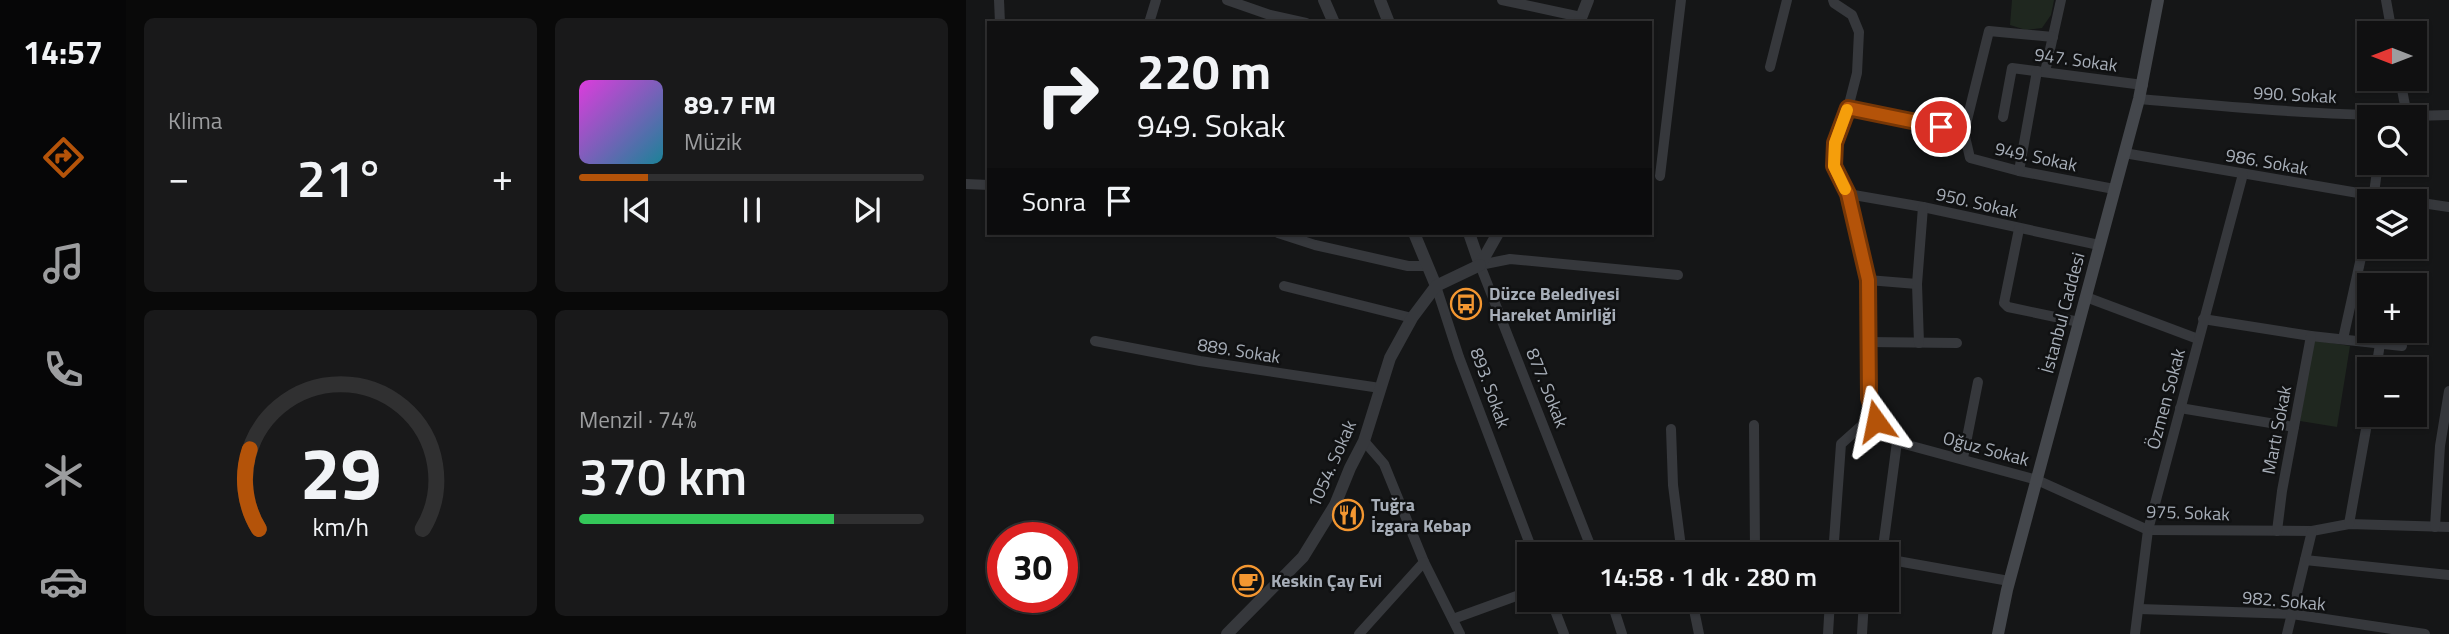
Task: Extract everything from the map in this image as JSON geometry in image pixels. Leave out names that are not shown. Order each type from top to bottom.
[{"type":"main road","name":"İstanbul Caddesi","points":[[1998,634],[2036,480],[2140,99],[2158,0]]},
{"type":"street","points":[[999,0],[1000,21]]},
{"type":"street","points":[[1150,21],[1156,0]]},
{"type":"street","points":[[1227,0],[1297,21]]},
{"type":"street","points":[[1324,0],[1333,21]]},
{"type":"street","points":[[1381,0],[1388,21]]},
{"type":"street","points":[[1502,0],[1580,20],[1588,0]]},
{"type":"street","points":[[1660,176],[1681,0]]},
{"type":"street","points":[[1770,67],[1787,0]]},
{"type":"street","points":[[2019,171],[2041,71],[2053,37],[2061,0]]},
{"type":"street","points":[[2386,0],[2390,21]]},
{"type":"street","points":[[1831,1],[1852,15],[1859,32],[1857,73],[1835,143],[1834,166],[1848,194],[1868,280],[1869,398],[1881,429],[1897,442],[1884,542]]},
{"type":"street","points":[[1848,108],[1964,132],[1989,31],[2053,37]]},
{"type":"street","name":"947. Sokak","points":[[2003,117],[2012,68],[2143,85]]},
{"type":"street","name":"990. Sokak","points":[[2140,99],[2357,116]]},
{"type":"street","name":"990. Sokak","points":[[2427,116],[2449,115]]},
{"type":"street","name":"949. Sokak","points":[[1964,132],[1970,158],[2019,171],[2114,188]]},
{"type":"street","name":"986. Sokak","points":[[2124,153],[2357,196]]},
{"type":"street","name":"Özmen Sokak","points":[[2135,634],[2148,530],[2243,174]]},
{"type":"street","points":[[966,184],[987,185]]},
{"type":"street","name":"950. Sokak","points":[[1848,194],[1923,207],[2099,245]]},
{"type":"street","points":[[2427,203],[2449,206]]},
{"type":"street","points":[[1919,343],[1917,284],[1923,207]]},
{"type":"street","points":[[2019,229],[2004,303],[2008,307],[2079,322]]},
{"type":"street","points":[[1285,235],[1315,245],[1408,266],[1427,266]]},
{"type":"street","name":"893. Sokak","points":[[1415,235],[1529,542]]},
{"type":"street","name":"877. Sokak","points":[[1470,235],[1589,542]]},
{"type":"street","points":[[1480,265],[1496,235]]},
{"type":"street","points":[[1436,286],[1480,265],[1510,259],[1678,275]]},
{"type":"street","points":[[2343,339],[2361,259]]},
{"type":"street","points":[[1868,280],[1917,284]]},
{"type":"street","points":[[1283,286],[1412,318]]},
{"type":"street","name":"1054. Sokak","points":[[1227,634],[1303,557],[1335,505],[1364,441],[1390,358],[1412,318],[1436,286]]},
{"type":"street","points":[[2086,298],[2198,339]]},
{"type":"street","points":[[2203,319],[2311,336],[2402,346]]},
{"type":"street","name":"Martı Sokak","points":[[2277,531],[2311,336]]},
{"type":"street","name":"889. Sokak","points":[[1095,341],[1188,359],[1380,388]]},
{"type":"street","points":[[1868,342],[1957,343]]},
{"type":"street","points":[[2378,357],[2381,344]]},
{"type":"street","points":[[1963,458],[1979,382]]},
{"type":"street","points":[[2435,527],[2449,391]]},
{"type":"street","points":[[2180,408],[2294,427]]},
{"type":"street","points":[[1834,542],[1841,444],[1860,427],[1876,421]]},
{"type":"street","points":[[1754,425],[1755,542]]},
{"type":"street","points":[[2349,524],[2366,427]]},
{"type":"street","points":[[1671,429],[1678,542]]},
{"type":"street","points":[[1364,441],[1384,464],[1424,562],[1461,634]]},
{"type":"street","name":"Oğuz Sokak","points":[[1897,442],[2036,480]]},
{"type":"street","name":"975. Sokak","points":[[2036,480],[2148,530],[2312,531],[2349,524],[2449,527]]},
{"type":"street","points":[[2287,634],[2312,531]]},
{"type":"street","points":[[2305,559],[2449,575]]},
{"type":"street","points":[[1899,561],[2010,581]]},
{"type":"street","points":[[1359,634],[1424,562]]},
{"type":"street","points":[[1453,619],[1517,596]]},
{"type":"street","name":"982. Sokak","points":[[2139,610],[2292,614],[2425,634]]},
{"type":"street","points":[[1556,612],[1564,634]]},
{"type":"street","points":[[1615,612],[1622,634]]},
{"type":"street","points":[[1694,612],[1699,634]]},
{"type":"street","points":[[1828,634],[1829,612]]},
{"type":"street","points":[[1862,634],[1863,612]]},
{"type":"shaded area","points":[[2012,0],[2054,0],[2051,15],[2042,28],[2026,30],[2010,25]]},
{"type":"shaded area","points":[[2313,340],[2350,346],[2337,427],[2300,421]]},
{"type":"slow traffic","points":[[1845,189],[1834,166],[1835,143],[1847,110]]},
{"type":"place","name":"Düzce Belediyesi Hareket Amirliği","points":[[1466,304]]},
{"type":"place","name":"Tuğra İzgara Kebap","points":[[1348,515]]},
{"type":"place","name":"Keskin Çay Evi","points":[[1248,581]]},
{"type":"route","points":[[1876,421],[1869,398],[1868,280],[1848,194],[1834,166],[1835,143],[1848,108],[1941,127]]}]
